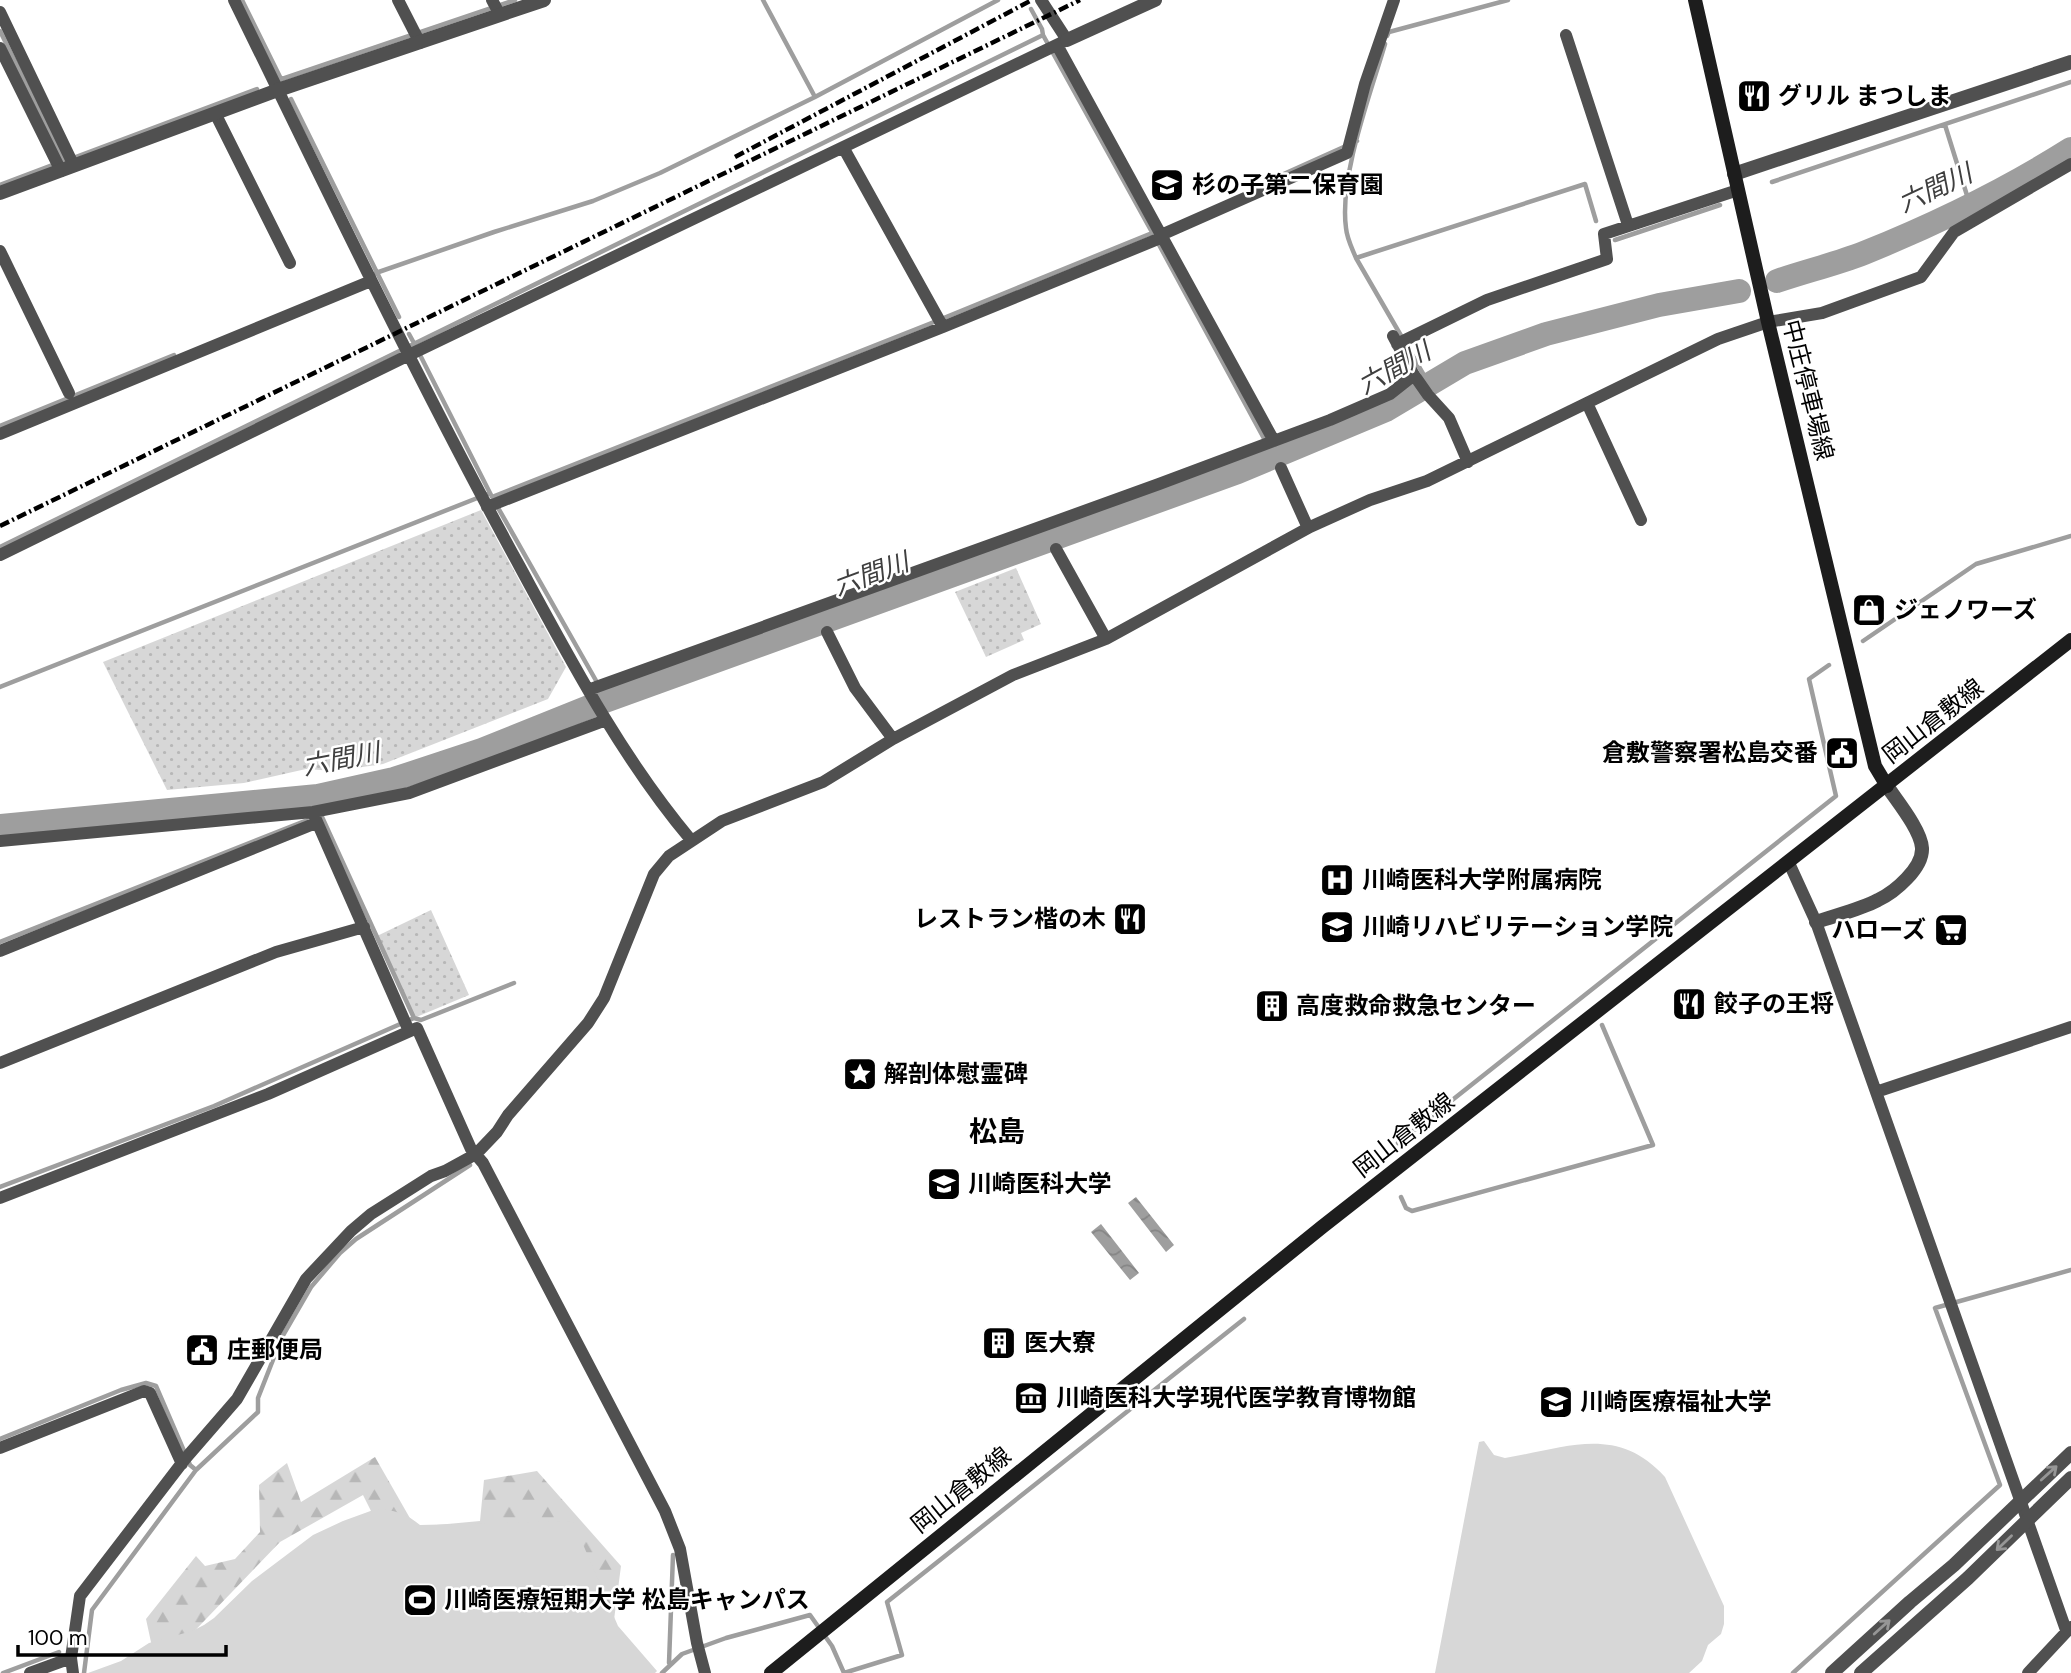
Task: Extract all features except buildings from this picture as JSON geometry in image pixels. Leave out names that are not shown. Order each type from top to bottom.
[{"type":"main road","name":"中庄停車場線","points":[[1695,0],[1768,322],[1875,766],[1887,786]]},
{"type":"main road","name":"岡山倉敷線","points":[[771,1673],[1322,1227],[2071,640]]},
{"type":"street","points":[[234,0],[369,277],[411,350],[488,501],[594,689],[605,717],[661,804],[691,840]]},
{"type":"street","points":[[398,0],[417,37]]},
{"type":"street","points":[[0,193],[65,163],[215,113],[496,7],[544,0]]},
{"type":"street","points":[[1041,0],[1056,45],[1270,442]]},
{"type":"street","points":[[0,555],[411,350],[1155,0]]},
{"type":"street","points":[[488,501],[1159,236],[1347,153],[1365,84],[1394,0]]},
{"type":"street","points":[[0,12],[65,163]]},
{"type":"street","points":[[1566,36],[1628,225]]},
{"type":"street","points":[[0,48],[65,163]]},
{"type":"street","points":[[1734,174],[2071,62]]},
{"type":"street","points":[[215,113],[290,262]]},
{"type":"street","points":[[843,147],[940,323]]},
{"type":"street","points":[[73,1673],[71,1658],[80,1596],[185,1460],[237,1399],[306,1279],[351,1231],[390,1201],[431,1176],[476,1154],[497,1132],[508,1115],[588,1023],[604,998],[654,874],[669,856],[722,821],[823,782],[893,739],[1013,675],[1106,639],[1308,528],[1370,500],[1427,481],[1718,340],[1768,322],[1822,313],[1921,277],[1954,232],[2071,164]]},
{"type":"street","points":[[1468,462],[1449,418],[1427,395],[1415,377],[1399,340],[1487,300],[1607,259],[1604,234],[1738,190]]},
{"type":"street","points":[[0,251],[69,393]]},
{"type":"street","points":[[0,434],[369,277]]},
{"type":"street","points":[[594,689],[1270,442],[1390,394],[1415,377]]},
{"type":"street","points":[[1587,404],[1641,520]]},
{"type":"street","points":[[1281,468],[1308,528]]},
{"type":"street","points":[[1056,549],[1106,639]]},
{"type":"street","points":[[827,632],[855,688],[893,739]]},
{"type":"street","points":[[0,951],[316,816],[409,793],[605,717]]},
{"type":"street","points":[[1816,922],[1879,900],[1914,872],[1920,863],[1922,846],[1910,820],[1887,786]]},
{"type":"street","points":[[0,841],[316,816]]},
{"type":"street","points":[[316,816],[406,1025]]},
{"type":"street","points":[[1789,863],[1816,922],[2027,1520],[2069,1629],[2028,1673]]},
{"type":"street","points":[[0,1063],[276,952],[364,927]]},
{"type":"street","points":[[0,1198],[268,1094],[406,1025],[417,1028],[471,1149],[483,1163],[665,1511],[680,1549],[705,1673]]},
{"type":"street","points":[[1876,1092],[2071,1027]]},
{"type":"street","points":[[0,1448],[144,1391],[150,1393],[185,1460]]},
{"type":"street","points":[[1832,1673],[1964,1556],[2071,1453]]},
{"type":"street","points":[[1861,1673],[1968,1578],[2071,1478]]},
{"type":"street","points":[[30,1673],[71,1658]]},
{"type":"green space","points":[[481,510],[566,667],[548,699],[383,764],[335,771],[306,769],[244,783],[167,790],[103,662]]},
{"type":"green space","points":[[1016,568],[1041,624],[1021,633],[1024,640],[986,657],[955,592]]},
{"type":"green space","points":[[431,910],[469,995],[414,1018],[377,936]]},
{"type":"green space","points":[[1484,1441],[1494,1455],[1505,1458],[1570,1446],[1610,1445],[1628,1450],[1647,1461],[1665,1477],[1724,1606],[1721,1634],[1708,1645],[1702,1661],[1689,1673],[1435,1673],[1479,1442]]},
{"type":"green space","points":[[375,1457],[415,1527],[480,1521],[484,1480],[537,1471],[621,1566],[608,1666],[391,1551],[363,1495],[280,1542],[157,1670],[146,1619],[196,1556],[205,1566],[235,1559],[260,1532],[259,1485],[287,1463],[301,1502]]},
{"type":"green space","name":"川崎医療短期大学 松島キャンパス","points":[[376,1509],[400,1513],[420,1525],[573,1521],[618,1626],[657,1671],[88,1673],[121,1661],[149,1643],[204,1625],[252,1581],[313,1535]]},
{"type":"water","points":[[1136,1197],[1174,1245],[1166,1252],[1128,1203]]},
{"type":"water","points":[[1101,1224],[1139,1273],[1130,1280],[1091,1232]]},
{"type":"waterway","points":[[242,0],[282,81]]},
{"type":"waterway","points":[[279,80],[515,0]]},
{"type":"waterway","points":[[763,0],[815,97]]},
{"type":"waterway","points":[[370,275],[593,201],[660,173],[815,97],[998,0]]},
{"type":"waterway","points":[[1387,36],[1389,32],[1508,0]]},
{"type":"waterway","points":[[0,547],[1043,35],[1031,9]]},
{"type":"waterway","points":[[0,31],[64,161]]},
{"type":"waterway","points":[[1043,35],[1153,234]]},
{"type":"waterway","points":[[1385,44],[1351,161],[1345,208],[1346,228],[1356,258],[1429,384]]},
{"type":"waterway","points":[[1772,182],[2071,82]]},
{"type":"waterway","points":[[73,158],[257,89]]},
{"type":"waterway","points":[[291,99],[399,317]]},
{"type":"waterway","points":[[1945,125],[1970,205]]},
{"type":"waterway","points":[[1255,187],[1357,141]]},
{"type":"waterway","name":"六間川","points":[[1777,281],[1853,257],[1918,230],[1996,192],[2071,149]]},
{"type":"waterway","points":[[0,185],[55,164]]},
{"type":"waterway","points":[[1356,258],[1585,184],[1596,221]]},
{"type":"waterway","points":[[1615,240],[1720,205]]},
{"type":"waterway","points":[[492,497],[1157,231]]},
{"type":"waterway","points":[[1157,241],[1274,457]]},
{"type":"waterway","name":"六間川","points":[[0,826],[318,796],[394,779],[482,750],[594,705],[1238,472],[1386,410],[1465,363],[1546,334],[1659,305],[1739,291]]},
{"type":"waterway","points":[[409,334],[415,345]]},
{"type":"waterway","points":[[419,353],[491,495]]},
{"type":"waterway","points":[[0,426],[174,355]]},
{"type":"waterway","points":[[0,687],[490,493]]},
{"type":"waterway","points":[[497,506],[607,700]]},
{"type":"waterway","points":[[1863,641],[1976,564],[2071,536]]},
{"type":"waterway","points":[[1398,1143],[1836,796],[1809,679],[1829,665]]},
{"type":"waterway","points":[[316,796],[317,806],[414,1018],[421,1020],[514,983]]},
{"type":"waterway","points":[[0,942],[315,817]]},
{"type":"waterway","points":[[0,1187],[214,1106],[414,1018]]},
{"type":"waterway","points":[[1401,1197],[1406,1208],[1412,1211],[1653,1145],[1602,1025]]},
{"type":"waterway","points":[[84,1673],[92,1610],[196,1470],[258,1412],[258,1398],[282,1337],[311,1287],[356,1239],[470,1165]]},
{"type":"waterway","points":[[1793,1673],[2000,1485],[1935,1308],[2071,1270]]},
{"type":"waterway","points":[[844,1673],[902,1655],[887,1602],[1244,1319]]},
{"type":"waterway","points":[[0,1439],[121,1390],[146,1383],[156,1386],[190,1465],[196,1470]]},
{"type":"waterway","points":[[669,1663],[673,1555]]},
{"type":"waterway","points":[[662,1673],[682,1654],[726,1638],[810,1615],[832,1646],[844,1673]]},
{"type":"waterway","points":[[3,1673],[59,1652]]},
{"type":"railway","points":[[735,157],[1032,0]]},
{"type":"railway","points":[[0,526],[1080,0]]},
{"type":"place","name":"グリル まつしま","points":[[1754,96]]},
{"type":"place","name":"杉の子第二保育園","points":[[1167,185]]},
{"type":"place","name":"ジェノワーズ","points":[[1869,610]]},
{"type":"place","name":"倉敷警察署松島交番","points":[[1842,753]]},
{"type":"place","name":"川崎医科大学附属病院","points":[[1337,880]]},
{"type":"place","name":"レストラン楷の木","points":[[1130,919]]},
{"type":"place","name":"川崎リハビリテーション学院","points":[[1337,927]]},
{"type":"place","name":"ハローズ","points":[[1951,930]]},
{"type":"place","name":"餃子の王将","points":[[1689,1004]]},
{"type":"place","name":"高度救命救急センター","points":[[1272,1006]]},
{"type":"place","name":"解剖体慰霊碑","points":[[860,1074]]},
{"type":"place","name":"川崎医科大学","points":[[944,1184]]},
{"type":"place","name":"医大寮","points":[[999,1343]]},
{"type":"place","name":"庄郵便局","points":[[202,1350]]},
{"type":"place","name":"川崎医科大学現代医学教育博物館","points":[[1031,1398]]},
{"type":"place","name":"川崎医療福祉大学","points":[[1556,1402]]},
{"type":"place","name":"川崎医療短期大学 松島キャンパス","points":[[420,1600]]},
{"type":"district","name":"松島","points":[[997,1131]]}]
